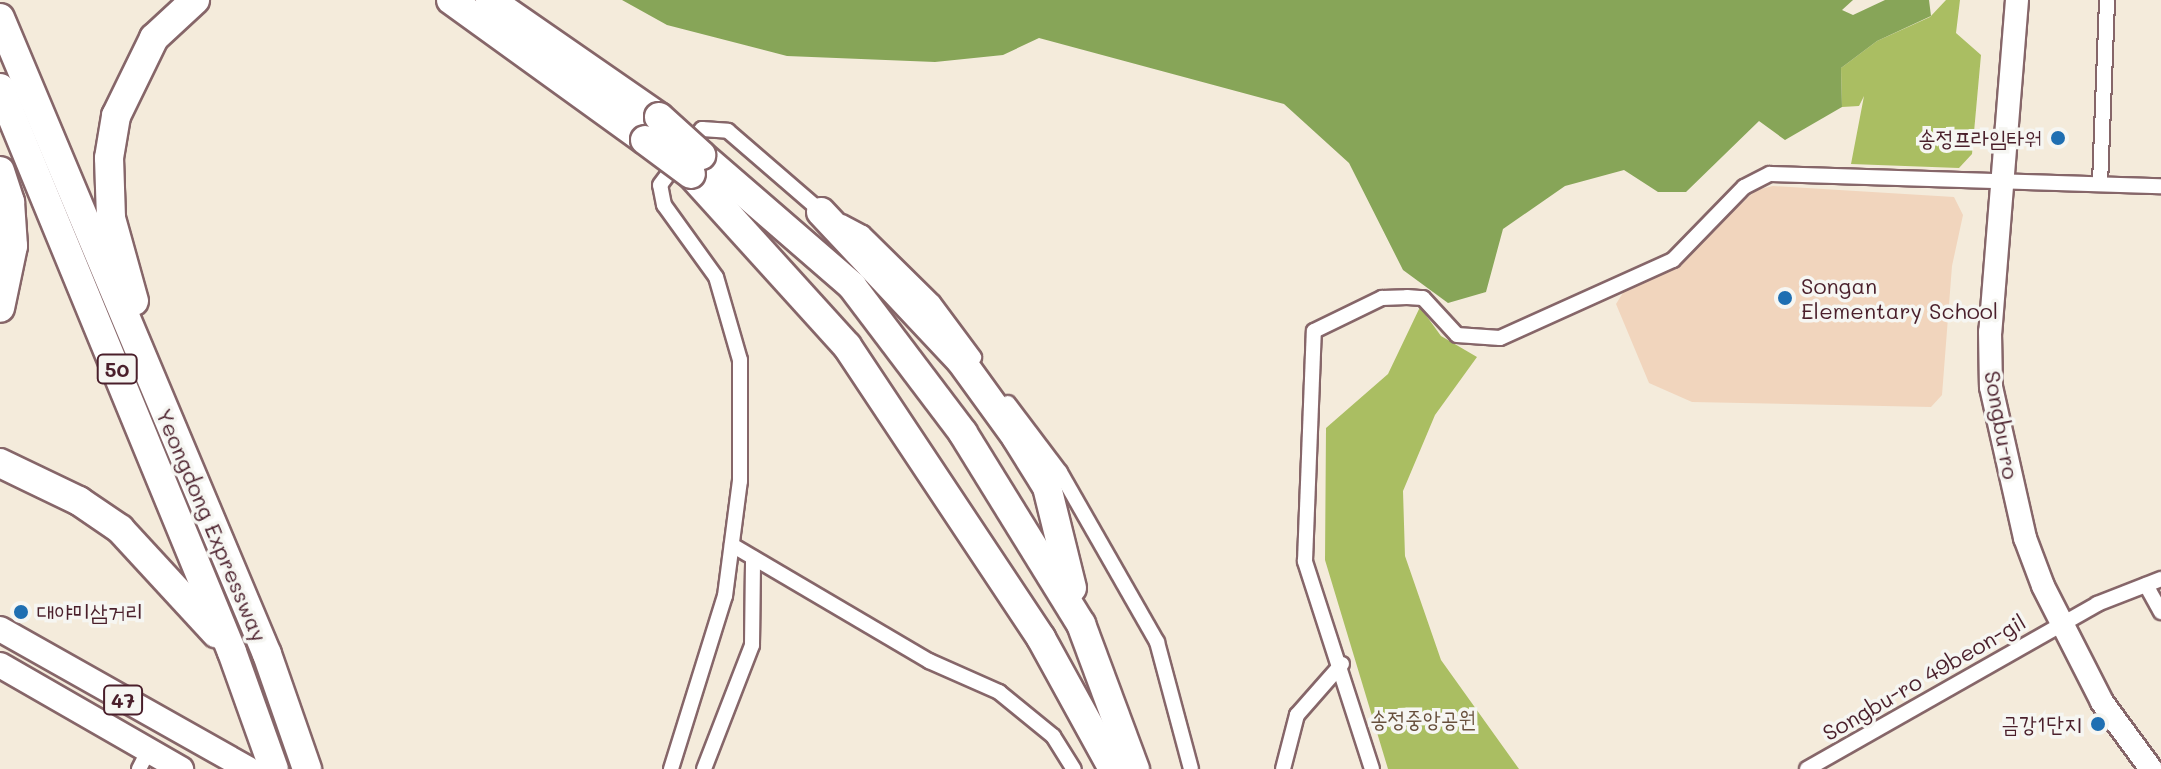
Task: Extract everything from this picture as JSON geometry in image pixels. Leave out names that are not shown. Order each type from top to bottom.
[{"type":"highway","points":[[0,6],[11,0]]},
{"type":"highway","points":[[163,410],[111,218],[109,158],[116,116],[132,75],[154,38],[195,0]]},
{"type":"highway","points":[[464,3],[652,129],[852,286],[963,433],[1081,624]]},
{"type":"highway","name":"Yeongdong Expressway","points":[[0,18],[267,654],[307,769]]},
{"type":"highway","name":"Yeongdong Expressway","points":[[0,88],[232,652],[274,769]]},
{"type":"highway","points":[[696,164],[847,346],[1041,638],[1113,769]]},
{"type":"highway","points":[[0,171],[10,202],[13,246],[0,308]]},
{"type":"highway","points":[[821,212],[961,361],[1016,437],[1047,487],[1081,624],[1135,769]]},
{"type":"highway","points":[[0,463],[79,501],[120,529],[232,652]]},
{"type":"main road","name":"47","points":[[0,629],[248,769]]},
{"type":"main road","name":"47","points":[[0,665],[143,760],[181,769]]},
{"type":"street","name":"Songbu-ro","points":[[2017,0],[2001,182],[1991,387],[2025,538],[2062,624],[2102,702],[2151,769]]},
{"type":"street","points":[[2100,184],[2107,0]]},
{"type":"street","points":[[671,769],[725,596],[740,481],[740,360],[716,277],[664,205],[660,185],[702,129],[728,131],[821,212],[863,233],[933,302],[1060,472],[1157,642],[1191,769]]},
{"type":"street","points":[[1372,769],[1342,664],[1305,561],[1314,331],[1382,298],[1407,297],[1423,298],[1457,335],[1482,341],[1500,338],[1673,260],[1760,177],[2161,186]]},
{"type":"street","points":[[732,545],[929,661],[999,692],[1053,736],[1074,769]]},
{"type":"street","points":[[704,769],[752,645],[753,558]]},
{"type":"street","name":"Songbu-ro 49beon-gil","points":[[1807,769],[2062,624],[2161,579]]},
{"type":"street","points":[[2146,585],[2161,612]]},
{"type":"street","points":[[1283,769],[1297,715],[1342,664]]},
{"type":"shaded area","name":"Songan Elementary School","points":[[1773,186],[1954,197],[1963,215],[1952,266],[1942,395],[1931,407],[1692,402],[1649,383],[1616,304],[1624,291],[1671,270],[1756,190]]},
{"type":"green space","points":[[622,0],[1853,0],[1842,10],[1853,15],[1885,0],[1929,0],[1931,16],[1877,41],[1841,68],[1842,107],[1785,140],[1759,121],[1686,192],[1658,192],[1624,170],[1565,186],[1503,229],[1486,292],[1448,303],[1403,270],[1349,163],[1284,104],[1039,38],[1003,55],[935,62],[787,56],[667,25]]},
{"type":"green space","points":[[1946,0],[1960,0],[1956,33],[1981,55],[1972,154],[1959,168],[1851,164],[1864,96],[1859,106],[1842,107],[1841,68],[1877,41],[1930,17]]},
{"type":"green space","name":"송정중앙공원","points":[[1420,307],[1441,336],[1477,357],[1435,415],[1403,491],[1405,556],[1441,660],[1519,769],[1388,769],[1325,560],[1326,428],[1388,374]]},
{"type":"place","name":"송정프라임타워","points":[[2058,138]]},
{"type":"place","name":"Songan Elementary School","points":[[1785,298]]},
{"type":"place","name":"대야미삼거리","points":[[21,612]]},
{"type":"place","name":"금강1단지","points":[[2098,724]]}]
